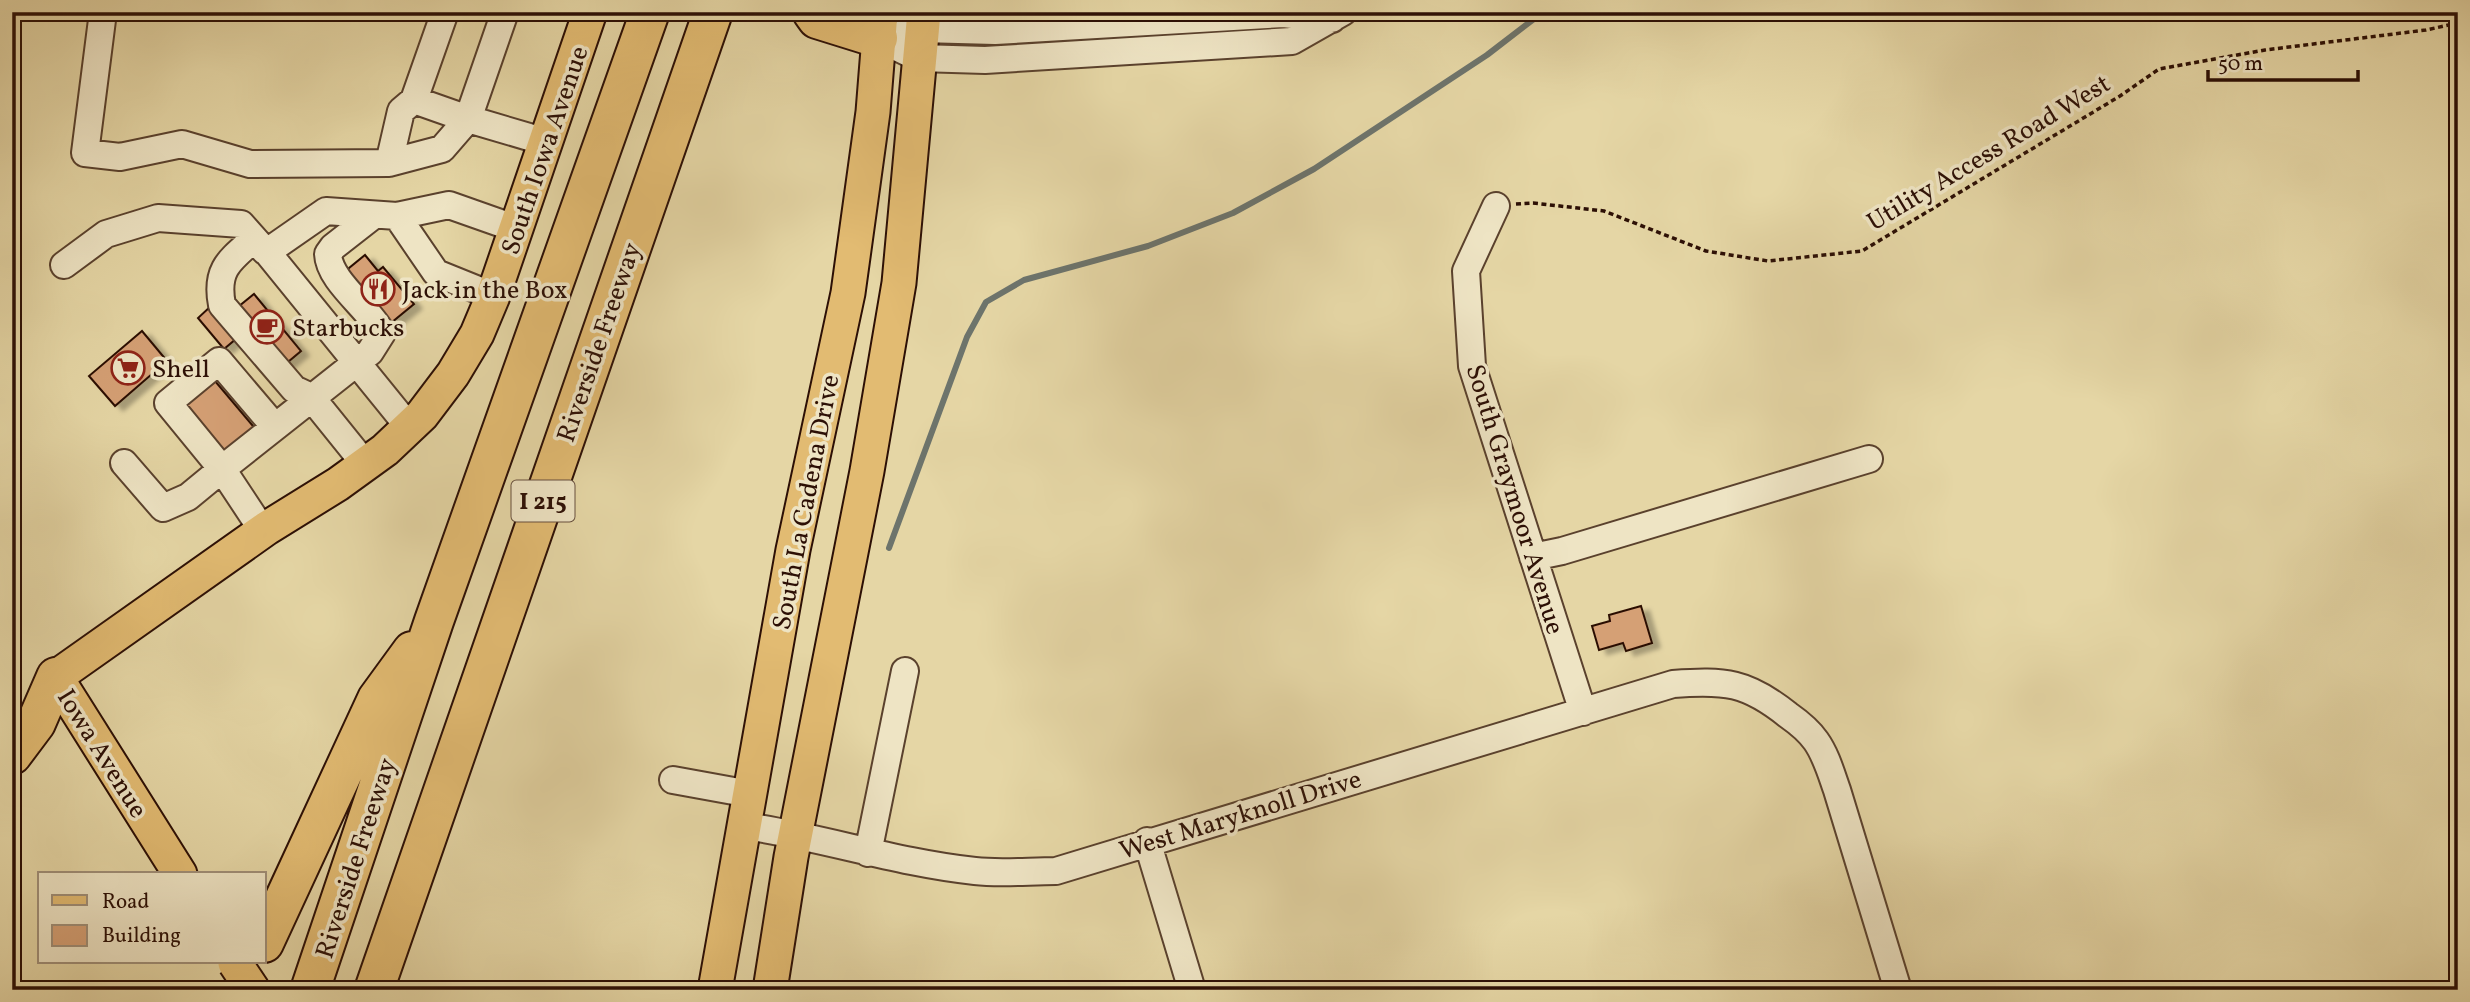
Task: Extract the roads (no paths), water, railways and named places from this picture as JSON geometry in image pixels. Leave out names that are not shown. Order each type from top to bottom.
[{"type":"highway","name":"Riverside Freeway","points":[[310,990],[434,621],[649,12]]},
{"type":"highway","name":"Riverside Freeway","points":[[373,990],[713,12]]},
{"type":"highway","points":[[812,12],[817,19],[879,25]]},
{"type":"highway","points":[[266,930],[377,699],[434,621]]},
{"type":"highway","points":[[12,713],[56,677]]},
{"type":"highway","points":[[12,755],[36,723],[56,677]]},
{"type":"main road","name":"South Iowa Avenue","points":[[204,574],[263,531],[385,450],[422,415],[453,374],[477,334],[493,296],[590,12]]},
{"type":"main road","name":"South La Cadena Drive","points":[[715,990],[793,550],[848,293],[872,124],[879,25]]},
{"type":"main road","name":"South La Cadena Drive","points":[[770,990],[796,834],[867,471],[900,283],[922,33]]},
{"type":"main road","name":"Iowa Avenue","points":[[179,872],[56,677],[204,574]]},
{"type":"street","points":[[103,12],[85,153],[120,157],[182,144],[250,164],[389,163],[442,149],[468,119],[505,12]]},
{"type":"street","points":[[389,163],[401,111],[414,100],[445,12]]},
{"type":"street","points":[[879,25],[922,33],[985,60],[1292,41],[1338,15]]},
{"type":"street","points":[[414,100],[546,142]]},
{"type":"street","points":[[365,464],[311,397],[294,389],[222,305],[222,270],[229,261],[326,211],[385,215],[449,205],[517,229]]},
{"type":"street","name":"South Graymoor Avenue","points":[[1496,206],[1466,271],[1472,366],[1583,712]]},
{"type":"street","points":[[385,215],[436,273],[493,296]]},
{"type":"street","points":[[124,463],[163,508],[188,497],[355,361],[370,352],[382,333],[331,269],[328,254],[332,247],[385,215]]},
{"type":"street","points":[[64,265],[106,234],[158,218],[241,223],[409,427]]},
{"type":"street","points":[[263,531],[222,469],[168,403],[219,361],[275,426]]},
{"type":"street","points":[[1533,557],[1576,547],[1869,459]]},
{"type":"street","points":[[868,853],[905,671]]},
{"type":"street","name":"West Maryknoll Drive","points":[[673,780],[747,810],[796,834],[868,853],[977,872],[1056,871],[1147,841],[1673,684],[1730,684],[1758,692],[1796,721],[1815,740],[1837,790],[1898,990]]},
{"type":"street","points":[[1147,841],[1192,990]]},
{"type":"waterway","points":[[889,548],[967,337],[986,302],[1024,280],[1148,246],[1233,213],[1314,169],[1487,55],[1543,12]]},
{"type":"place","name":"Jack in the Box","points":[[378,289]]},
{"type":"place","name":"Starbucks","points":[[267,327]]},
{"type":"place","name":"Shell","points":[[128,368]]}]
